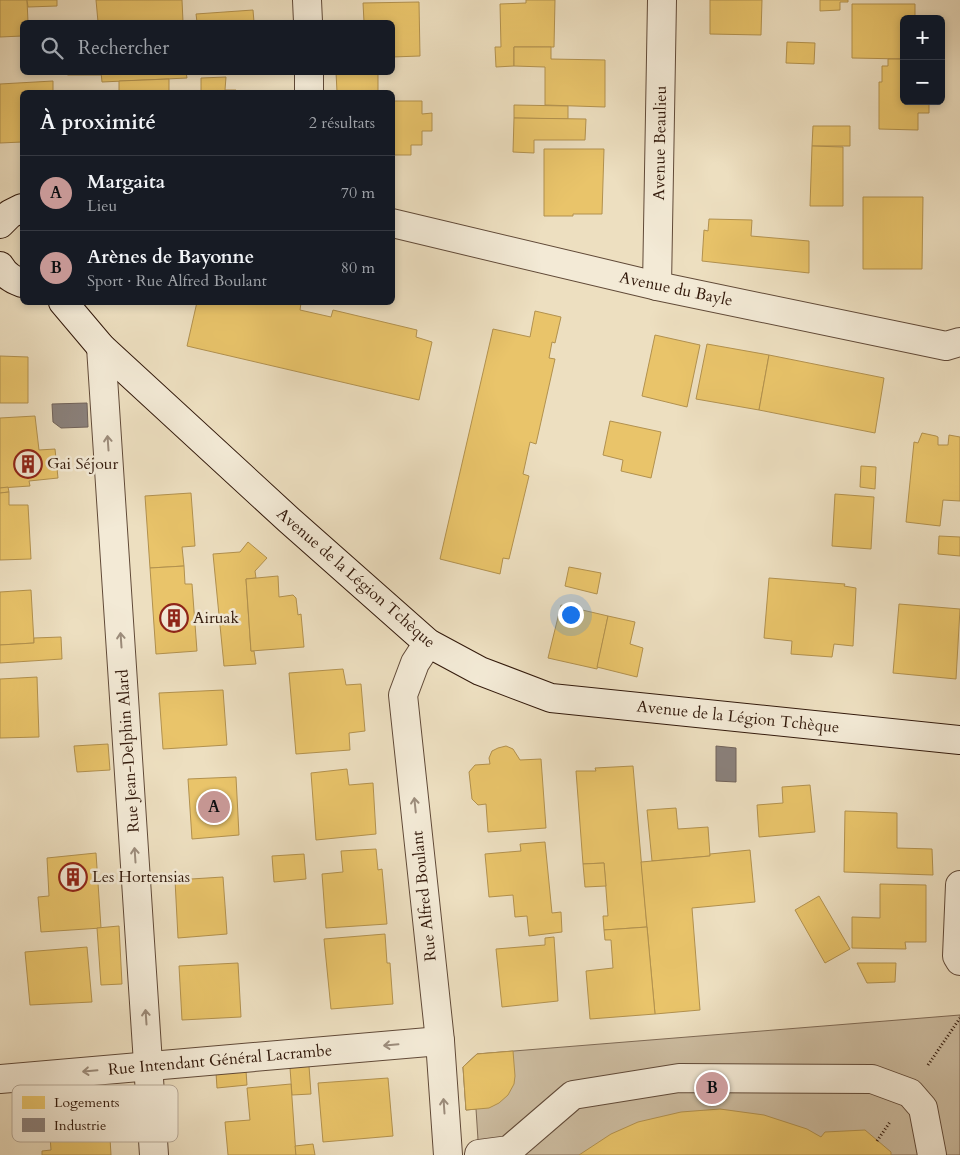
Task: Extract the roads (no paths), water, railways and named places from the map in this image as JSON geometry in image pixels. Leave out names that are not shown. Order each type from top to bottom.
[{"type":"street","points":[[308,0],[308,20]]},
{"type":"street","name":"Avenue Beaulieu","points":[[657,286],[662,0]]},
{"type":"street","points":[[309,75],[309,90]]},
{"type":"street","points":[[0,224],[10,214],[20,209]]},
{"type":"street","name":"Avenue du Bayle","points":[[395,224],[657,286],[946,346],[960,342]]},
{"type":"street","points":[[0,266],[13,280],[20,282]]},
{"type":"street","name":"Avenue de la Légion Tchèque","points":[[66,305],[101,347],[289,520],[428,643],[480,671],[551,698],[960,740]]},
{"type":"street","name":"Rue Jean-Delphin Alard","points":[[101,347],[150,1085]]},
{"type":"street","name":"Rue Alfred Boulant","points":[[428,643],[414,664],[403,695],[440,1041],[448,1155]]},
{"type":"street","points":[[960,885],[956,956],[960,961]]},
{"type":"street","name":"Rue Intendant Général Lacrambe","points":[[0,1079],[440,1041]]},
{"type":"street","points":[[479,1154],[509,1150],[573,1095],[679,1078],[872,1079],[910,1093],[923,1108],[932,1155]]},
{"type":"street","name":"Rue Jean-Delphin Alard","points":[[153,1142],[154,1155]]},
{"type":"place","name":"Gai Séjour","points":[[28,464]]},
{"type":"place","name":"Airuak","points":[[174,618]]},
{"type":"place","name":"Margaita","points":[[214,807]]},
{"type":"place","name":"Les Hortensias","points":[[73,877]]},
{"type":"place","name":"Arènes de Bayonne","points":[[712,1088]]}]
